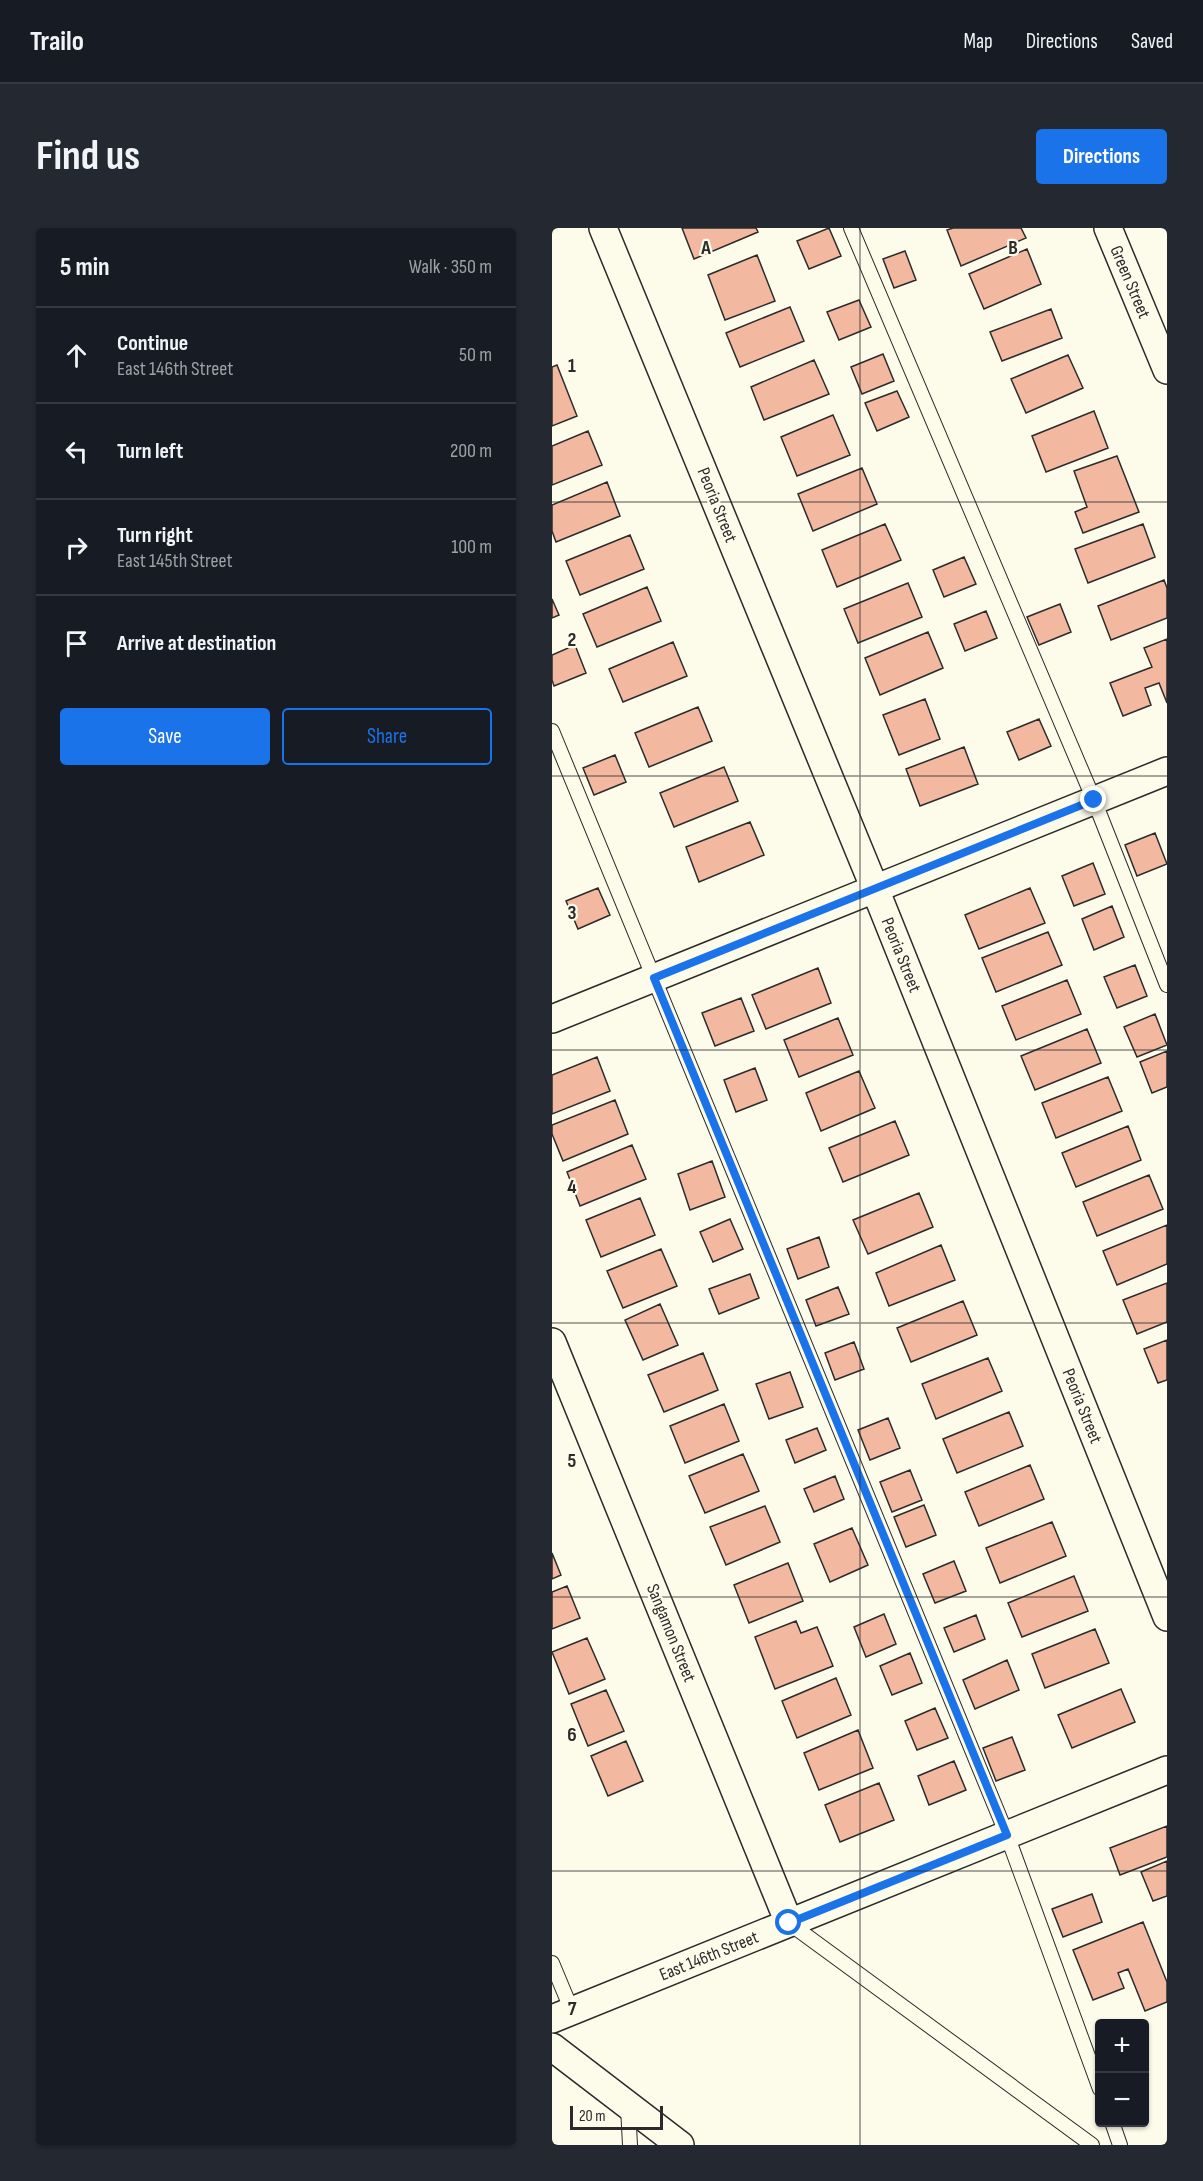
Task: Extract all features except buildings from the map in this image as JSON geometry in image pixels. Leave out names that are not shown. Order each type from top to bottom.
[{"type":"street","name":"Peoria Street","points":[[603,228],[875,889],[1167,1617]]},
{"type":"street","name":"Green Street","points":[[1108,228],[1167,370]]},
{"type":"street","points":[[552,1019],[1167,771]]},
{"type":"street","name":"Sangamon Street","points":[[552,1342],[789,1923]]},
{"type":"street","name":"East 146th Street","points":[[562,2015],[1167,1770]]},
{"type":"street","points":[[552,2047],[680,2145]]},
{"type":"lane","points":[[851,228],[1094,800],[1167,985]]},
{"type":"lane","points":[[552,731],[1007,1835],[1095,2075]]},
{"type":"lane","points":[[789,1923],[1092,2145]]},
{"type":"lane","points":[[552,1963],[562,2015]]},
{"type":"lane","points":[[628,2107],[630,2145]]},
{"type":"lane","points":[[1114,2127],[1120,2145]]},
{"type":"route","points":[[789,1923],[1007,1835],[654,978],[1094,800]]}]
